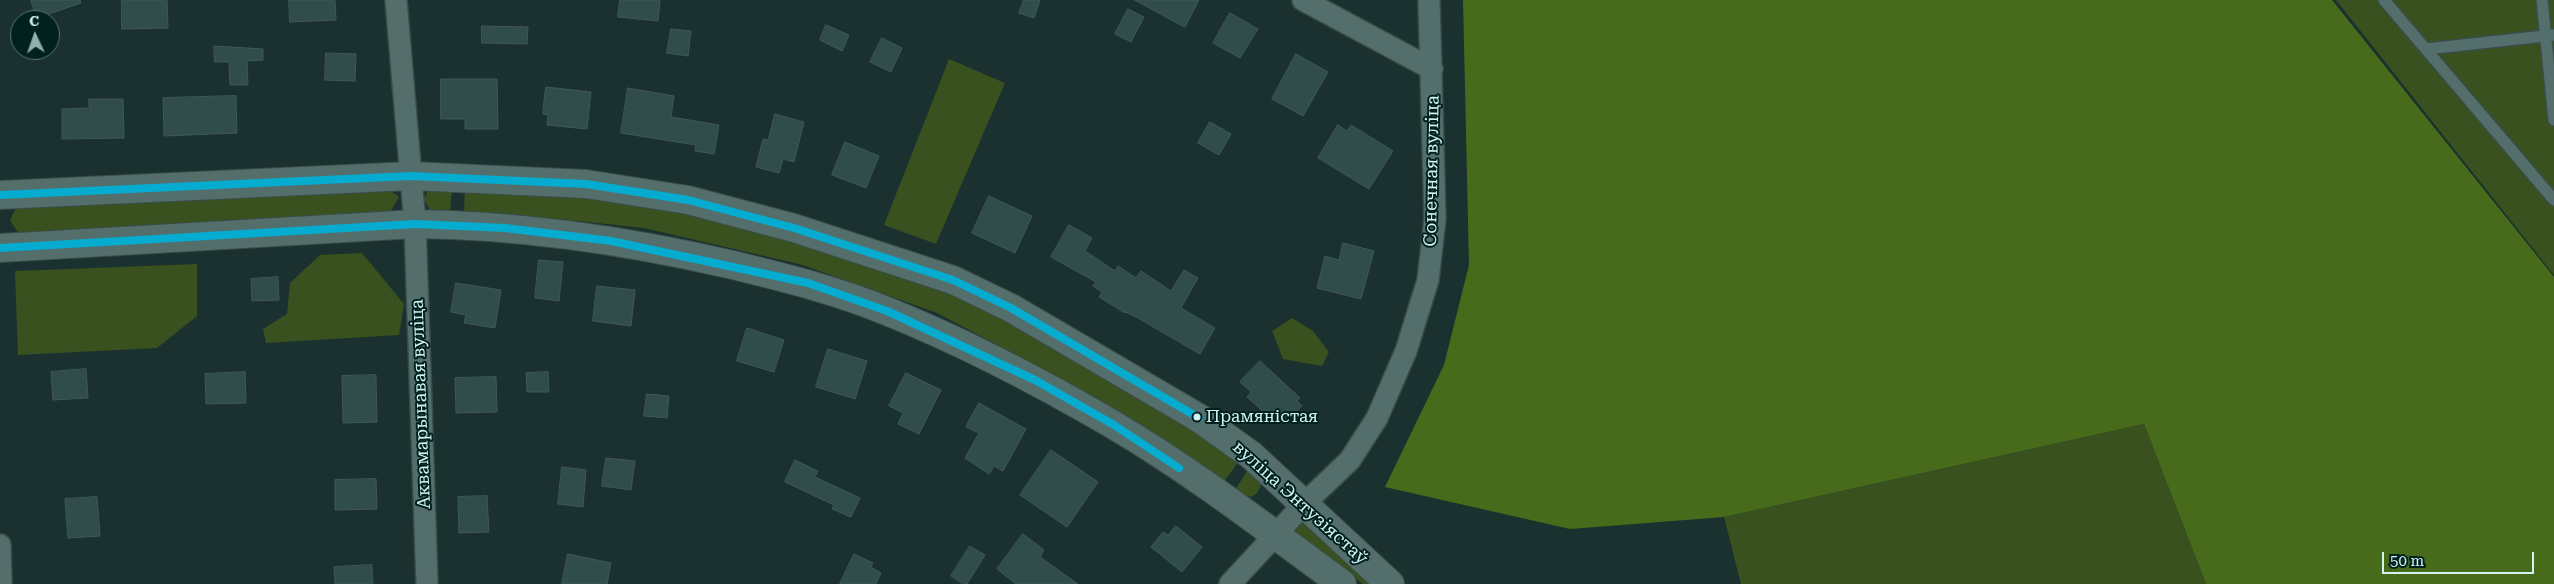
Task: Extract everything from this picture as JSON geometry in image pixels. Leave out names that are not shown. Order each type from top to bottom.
[{"type":"street","name":"Аквамарынавая вуліца","points":[[396,0],[415,224],[428,584]]},
{"type":"street","name":"Сонечная вуліца","points":[[1230,584],[1305,503],[1350,460],[1377,418],[1406,351],[1428,280],[1435,219],[1432,70],[1303,0]]},
{"type":"street","points":[[1429,0],[1432,70]]},
{"type":"street","name":"вуліца Энтузіястаў","points":[[0,195],[411,176],[586,184],[688,200],[794,228],[953,280],[1019,312],[1199,418],[1251,454],[1390,584]]},
{"type":"street","name":"вуліца Энтузіястаў","points":[[0,248],[415,224],[504,228],[611,240],[808,283],[887,311],[1026,376],[1114,425],[1275,535],[1342,584]]},
{"type":"street","points":[[0,545],[2,584]]},
{"type":"lane","points":[[2384,0],[2554,200]]},
{"type":"lane","points":[[2542,0],[2550,36],[2554,119]]},
{"type":"lane","points":[[2426,49],[2550,36]]},
{"type":"green space","points":[[1463,0],[2332,0],[2554,277],[2554,584],[2206,584],[2144,424],[1724,517],[1570,529],[1385,487],[1444,365],[1469,265]]},
{"type":"green space","points":[[2336,0],[2554,0],[2554,275]]},
{"type":"green space","points":[[949,59],[1005,83],[936,244],[884,225]]},
{"type":"green space","points":[[465,187],[648,201],[808,242],[945,288],[1063,348],[1239,461],[1224,482],[1058,377],[937,313],[803,265],[644,228],[559,219],[464,213]]},
{"type":"green space","points":[[429,189],[452,190],[450,211],[431,212],[424,199]]},
{"type":"green space","points":[[389,190],[399,197],[390,212],[19,234],[10,220],[17,206]]},
{"type":"green space","points":[[362,253],[404,304],[399,335],[266,343],[263,329],[287,314],[290,283],[320,255]]},
{"type":"green space","points":[[197,264],[197,316],[157,348],[18,355],[15,271]]},
{"type":"green space","points":[[1292,318],[1313,331],[1329,352],[1322,366],[1283,359],[1272,331]]},
{"type":"green space","points":[[2144,424],[2206,584],[1741,584],[1724,517]]},
{"type":"green space","points":[[1248,469],[1258,478],[1261,486],[1256,494],[1251,497],[1234,492]]},
{"type":"green space","points":[[1302,521],[1371,584],[1363,584],[1298,538],[1295,527]]},
{"type":"building","points":[[31,0],[80,0],[81,3],[60,10],[34,10]]},
{"type":"building","points":[[122,0],[167,0],[168,28],[122,29]]},
{"type":"building","points":[[289,0],[335,0],[336,20],[290,22]]},
{"type":"building","points":[[620,0],[660,0],[658,21],[618,17]]},
{"type":"building","points":[[1024,0],[1040,0],[1034,18],[1019,13]]},
{"type":"building","points":[[1135,0],[1199,0],[1185,27]]},
{"type":"building","points":[[1128,9],[1144,17],[1131,42],[1115,34]]},
{"type":"building","points":[[1230,13],[1258,29],[1240,58],[1213,43]]},
{"type":"building","points":[[826,25],[849,35],[842,51],[820,40]]},
{"type":"building","points":[[482,26],[528,27],[527,44],[482,43]]},
{"type":"building","points":[[671,29],[691,31],[688,56],[667,53]]},
{"type":"building","points":[[882,38],[902,48],[891,72],[870,62]]},
{"type":"building","points":[[214,46],[263,49],[263,60],[247,61],[248,85],[230,85],[229,62],[215,62]]},
{"type":"building","points":[[326,53],[356,54],[355,81],[325,80]]},
{"type":"building","points":[[1296,54],[1328,72],[1303,116],[1272,99]]},
{"type":"building","points":[[441,79],[497,79],[498,129],[465,129],[465,119],[441,119]]},
{"type":"building","points":[[546,87],[591,92],[587,129],[547,125],[548,115],[543,114]]},
{"type":"building","points":[[628,88],[674,96],[671,117],[719,125],[714,154],[695,151],[696,145],[621,133]]},
{"type":"building","points":[[236,96],[237,133],[164,136],[163,98]]},
{"type":"building","points":[[89,99],[123,99],[124,138],[62,139],[62,109],[89,108]]},
{"type":"building","points":[[775,114],[804,122],[794,162],[783,159],[779,173],[756,167],[763,139],[768,140]]},
{"type":"building","points":[[1210,122],[1231,134],[1219,155],[1198,143]]},
{"type":"building","points":[[1338,125],[1347,131],[1351,125],[1393,151],[1369,189],[1318,158]]},
{"type":"building","points":[[845,142],[879,156],[866,188],[832,175]]},
{"type":"building","points":[[989,196],[1032,216],[1015,253],[972,233]]},
{"type":"building","points":[[1069,225],[1092,238],[1085,251],[1115,271],[1118,266],[1136,278],[1141,271],[1171,291],[1184,270],[1198,278],[1181,308],[1215,328],[1200,354],[1099,297],[1102,292],[1093,286],[1096,282],[1051,257]]},
{"type":"building","points":[[1343,243],[1374,251],[1361,299],[1317,288],[1325,256],[1339,260]]},
{"type":"building","points":[[539,260],[563,262],[559,301],[535,298]]},
{"type":"building","points":[[278,277],[279,300],[252,301],[251,279]]},
{"type":"building","points":[[456,283],[501,290],[495,328],[464,323],[466,315],[451,312]]},
{"type":"building","points":[[597,286],[635,290],[631,326],[593,321]]},
{"type":"building","points":[[747,328],[784,340],[774,372],[737,361]]},
{"type":"building","points":[[828,349],[867,361],[855,399],[816,387]]},
{"type":"building","points":[[1260,361],[1300,398],[1297,401],[1302,406],[1286,423],[1281,419],[1277,424],[1247,397],[1251,392],[1240,382]]},
{"type":"building","points":[[86,369],[88,398],[53,400],[51,372]]},
{"type":"building","points":[[245,372],[246,403],[206,404],[205,374]]},
{"type":"building","points":[[548,372],[549,392],[527,392],[526,373]]},
{"type":"building","points":[[906,373],[941,390],[919,434],[898,424],[903,413],[889,406]]},
{"type":"building","points":[[376,375],[377,422],[343,423],[342,376]]},
{"type":"building","points":[[496,377],[497,412],[456,413],[455,378]]},
{"type":"building","points":[[647,394],[669,396],[667,418],[644,416]]},
{"type":"building","points":[[979,403],[1026,429],[1003,471],[994,466],[989,474],[965,458],[979,433],[966,427]]},
{"type":"building","points":[[1051,450],[1098,482],[1067,527],[1020,495]]},
{"type":"building","points":[[606,458],[635,461],[631,490],[602,486]]},
{"type":"building","points":[[795,460],[818,471],[815,477],[860,498],[851,517],[832,509],[834,505],[785,482]]},
{"type":"building","points":[[562,467],[586,470],[583,507],[558,504]]},
{"type":"building","points":[[376,479],[377,509],[335,510],[335,480]]},
{"type":"building","points":[[487,496],[489,532],[459,533],[458,497]]},
{"type":"building","points":[[97,497],[100,536],[68,538],[65,499]]},
{"type":"building","points":[[1176,526],[1202,547],[1182,572],[1151,547],[1163,532],[1168,535]]},
{"type":"building","points":[[1023,534],[1044,550],[1040,557],[1078,584],[1016,584],[997,569]]},
{"type":"building","points":[[970,546],[985,555],[967,584],[963,584],[951,576]]},
{"type":"building","points":[[568,554],[611,563],[607,584],[562,584]]},
{"type":"building","points":[[854,554],[873,563],[871,567],[881,573],[876,584],[840,584]]},
{"type":"building","points":[[372,565],[373,584],[335,584],[334,567]]},
{"type":"transit line","points":[[0,195],[411,176],[586,184],[688,200],[794,228],[953,280],[1011,308],[1199,418]]},
{"type":"transit line","points":[[0,248],[415,224],[505,228],[611,241],[808,283],[887,311],[1035,380],[1114,425],[1179,468]]},
{"type":"place","name":"Прамяністая","points":[[1197,417]]}]
